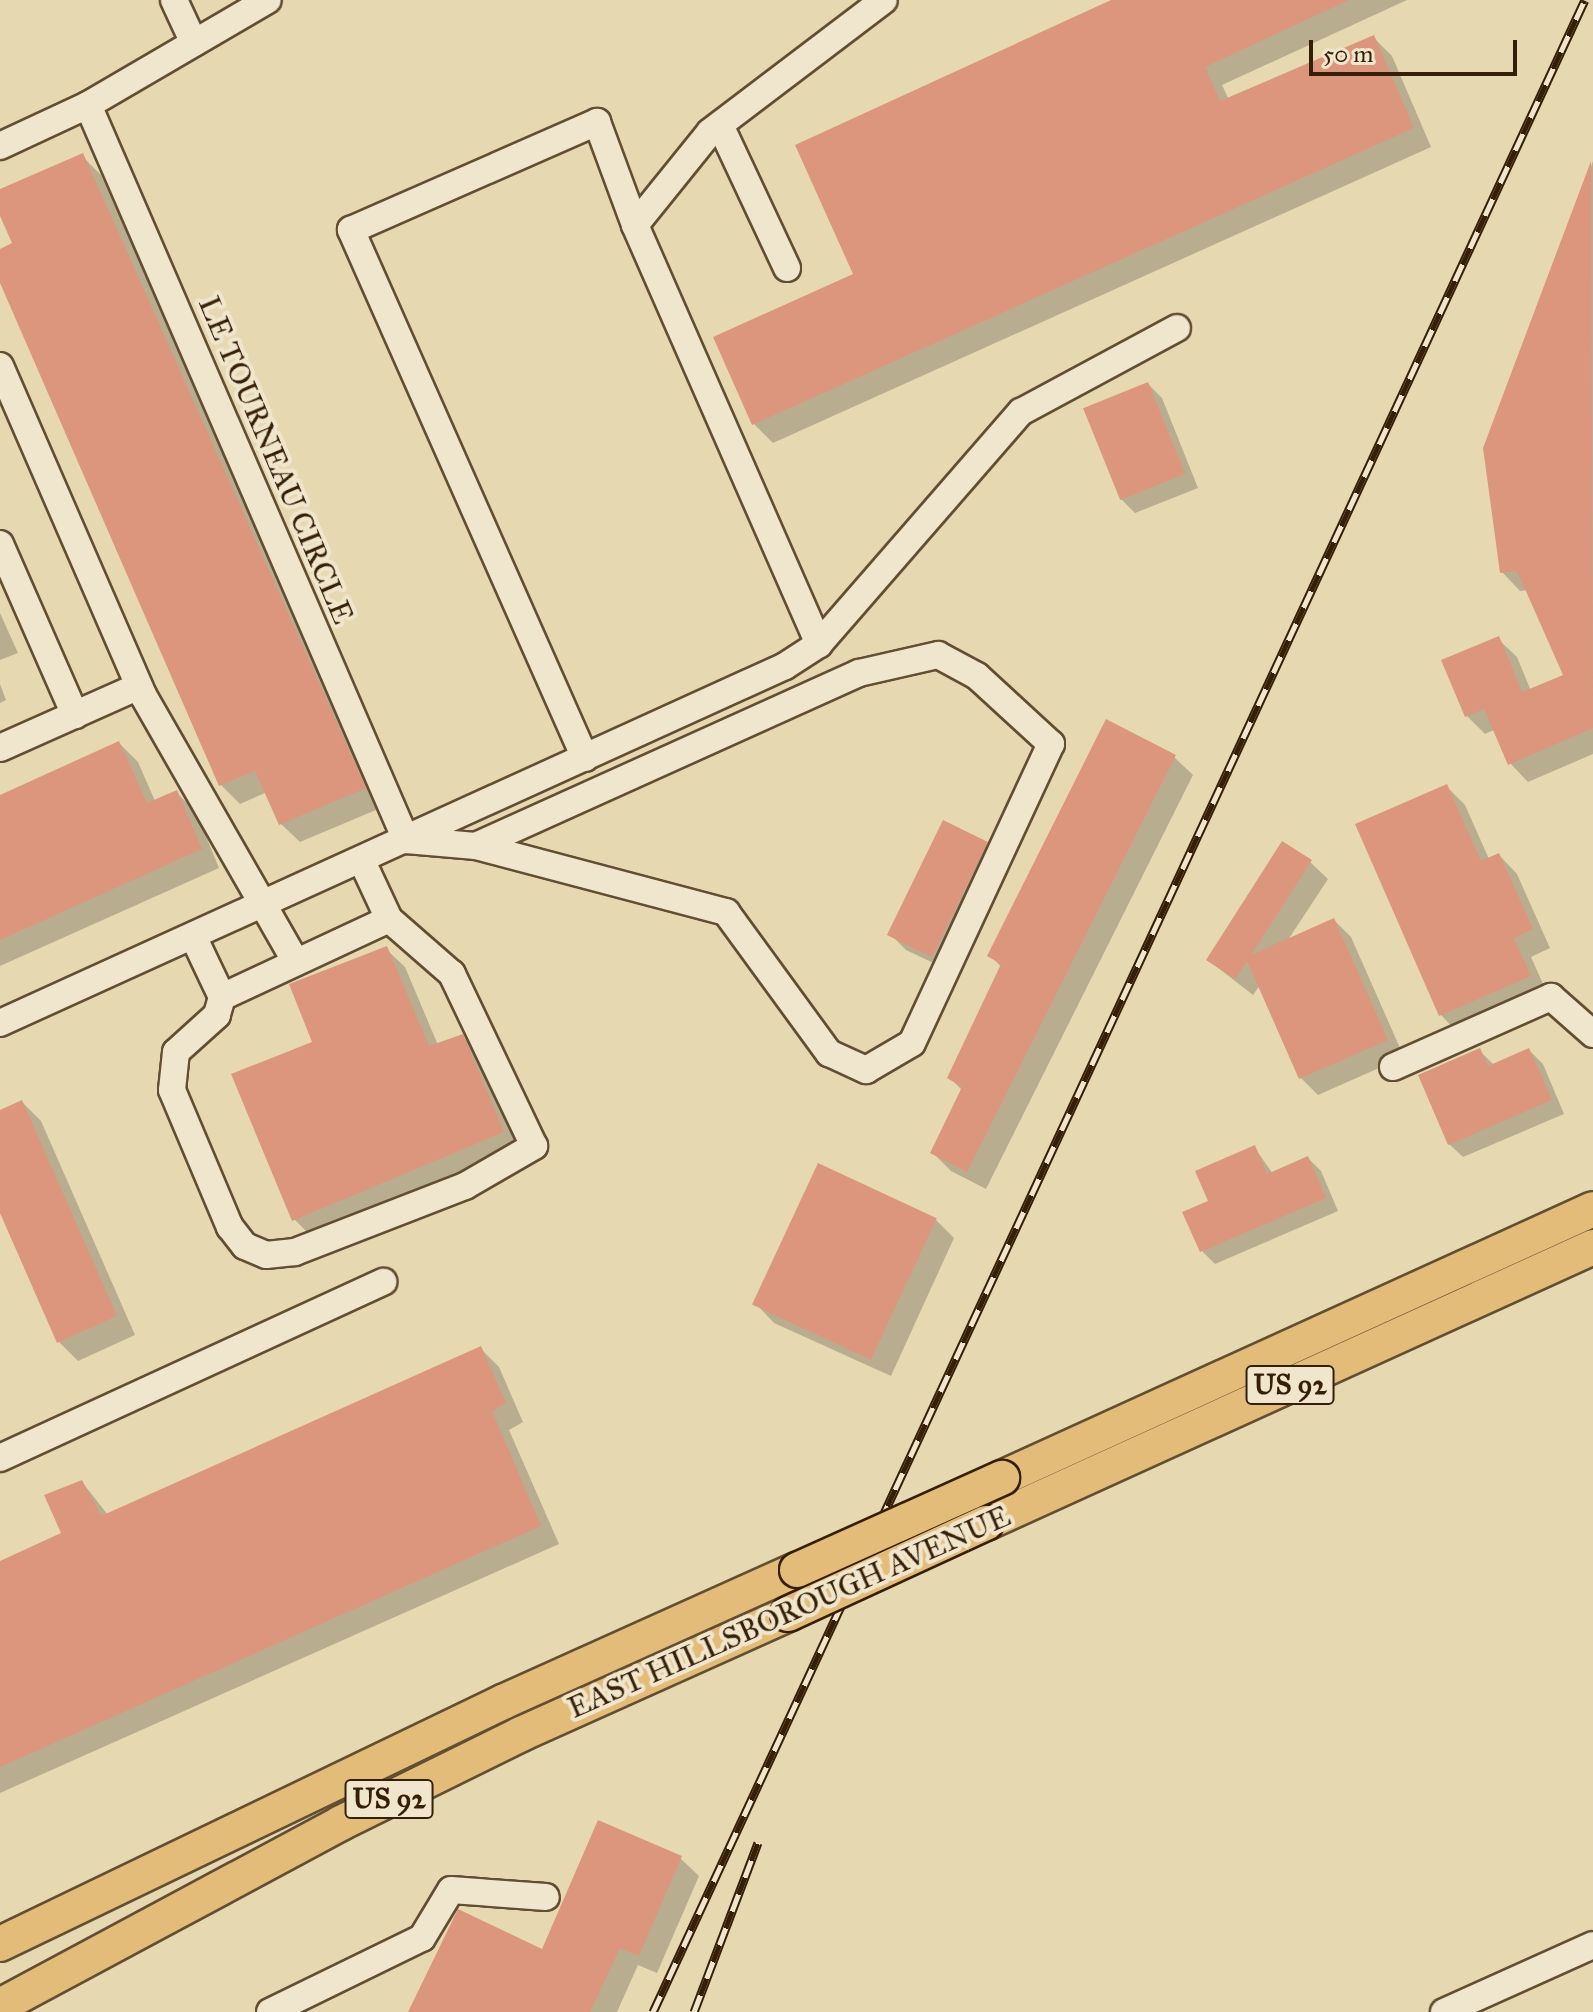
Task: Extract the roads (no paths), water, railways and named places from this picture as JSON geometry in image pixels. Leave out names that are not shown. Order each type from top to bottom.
[{"type":"main road","name":"EAST HILLSBOROUGH AVENUE","points":[[0,1944],[505,1701],[1593,1209]]},
{"type":"main road","name":"EAST HILLSBOROUGH AVENUE","points":[[0,2006],[341,1823],[521,1734],[1593,1247]]},
{"type":"street","points":[[174,0],[194,43]]},
{"type":"street","points":[[0,146],[88,105],[268,0]]},
{"type":"street","points":[[635,225],[720,125],[884,0]]},
{"type":"street","name":"LE TOURNEAU CIRCLE","points":[[88,105],[406,840]]},
{"type":"street","points":[[585,758],[351,230],[597,122],[635,225],[819,644]]},
{"type":"street","points":[[720,125],[787,268]]},
{"type":"street","points":[[0,1023],[785,666],[819,644],[1021,412],[1177,328]]},
{"type":"street","points":[[0,366],[139,686],[295,960]]},
{"type":"street","points":[[0,544],[75,715]]},
{"type":"street","points":[[406,840],[476,846],[726,912],[829,1053],[866,1070],[912,1043],[1051,744],[977,676],[938,655],[859,673],[476,846]]},
{"type":"street","points":[[0,748],[139,686]]},
{"type":"street","points":[[193,936],[222,997],[217,1015],[176,1052],[172,1090],[230,1227],[245,1246],[266,1255],[295,1252],[465,1186],[534,1146],[452,974],[389,919],[362,861]]},
{"type":"street","points":[[222,997],[295,960],[389,919]]},
{"type":"street","points":[[1393,1067],[1551,997],[1593,1034]]},
{"type":"street","points":[[0,1458],[383,1282]]},
{"type":"street","points":[[270,2012],[422,1938],[451,1890],[546,1897]]},
{"type":"street","points":[[1444,2012],[1593,1945]]},
{"type":"railway","points":[[653,2012],[1585,0]]},
{"type":"railway","points":[[694,2012],[758,1843]]}]
